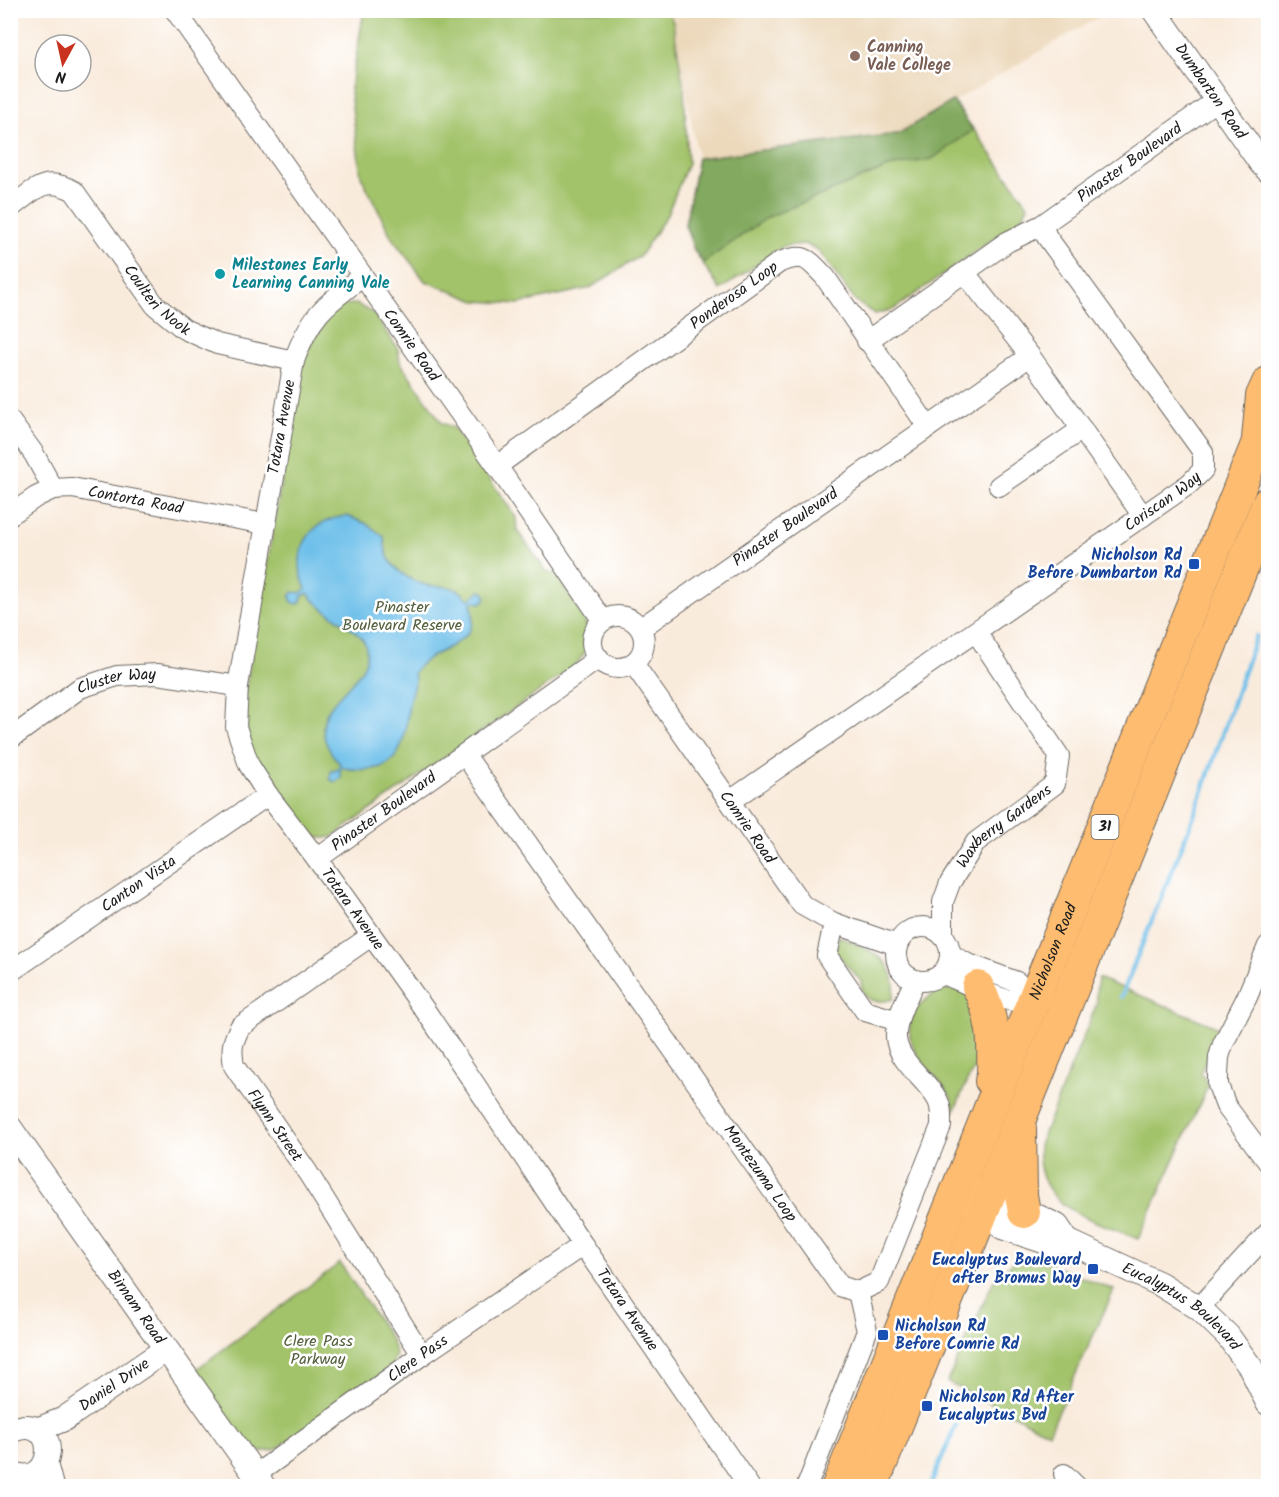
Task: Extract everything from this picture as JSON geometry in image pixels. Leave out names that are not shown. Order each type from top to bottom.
[{"type":"main road","name":"Nicholson Road","points":[[838,1486],[1242,487],[1263,430],[1262,396],[1269,383]]},
{"type":"main road","name":"Nicholson Road","points":[[872,1486],[984,1203],[1080,972],[1269,503]]},
{"type":"main road","points":[[974,1145],[979,1107],[993,1076],[994,1041],[990,1016],[978,987]]},
{"type":"main road","points":[[1019,1118],[1021,1195],[1024,1212]]},
{"type":"street","name":"Comrie Road","points":[[175,10],[497,466],[603,621]]},
{"type":"street","name":"Dumbarton Road","points":[[1154,10],[1260,163],[1269,170]]},
{"type":"street","name":"Pinaster Boulevard","points":[[867,341],[1007,242],[1042,225],[1217,100]]},
{"type":"street","name":"Coulteri Nook","points":[[10,208],[41,186],[59,183],[74,191],[155,305],[184,329],[217,345],[294,360]]},
{"type":"street","name":"Coriscan Way","points":[[730,801],[1189,484],[1203,470],[1203,453],[1047,237],[1042,225]]},
{"type":"street","name":"Ponderosa Loop","points":[[497,466],[780,262],[795,257],[802,257],[809,261],[825,277],[928,427]]},
{"type":"street","points":[[965,273],[1030,356],[1143,516]]},
{"type":"street","name":"Totara Avenue","points":[[362,277],[338,295],[312,320],[303,335],[294,360],[238,686],[236,727],[249,765],[268,795],[317,859],[427,1013],[583,1245],[750,1486]]},
{"type":"street","name":"Pinaster Boulevard","points":[[641,628],[1030,356]]},
{"type":"street","points":[[10,421],[34,454],[53,489],[36,497],[10,515]]},
{"type":"street","points":[[999,486],[1082,429]]},
{"type":"street","name":"Contorta Road","points":[[53,489],[72,488],[265,524]]},
{"type":"street","points":[[620,616],[635,621],[641,628],[644,646],[641,654],[633,663],[620,668],[611,667],[595,653],[593,636],[603,621],[620,616]]},
{"type":"street","name":"Waxberry Gardens","points":[[922,927],[943,902],[950,883],[975,842],[1054,784],[1059,756],[976,632]]},
{"type":"street","name":"Pinaster Boulevard","points":[[317,859],[599,658]]},
{"type":"street","name":"Comrie Road","points":[[633,663],[802,905],[834,923],[897,945]]},
{"type":"street","name":"Cluster Way","points":[[10,739],[80,688],[117,676],[157,674],[238,686]]},
{"type":"street","name":"Montezuma Loop","points":[[465,755],[840,1286],[858,1292]]},
{"type":"street","name":"Canton Vista","points":[[10,972],[268,795]]},
{"type":"street","name":"Waxberry Gardens","points":[[943,902],[947,945]]},
{"type":"street","points":[[834,923],[827,956],[865,1011],[898,1021]]},
{"type":"street","points":[[947,945],[947,966],[933,979],[915,980],[902,972],[897,964],[897,945],[905,934],[922,927],[936,930],[947,945],[966,963],[1017,982],[1033,1002],[1044,1060]]},
{"type":"street","name":"Flynn Street","points":[[371,936],[240,1027],[231,1045],[232,1056],[234,1066],[308,1173],[422,1355]]},
{"type":"street","points":[[1269,946],[1223,1044],[1219,1057],[1218,1075],[1218,1085],[1226,1106],[1269,1162]]},
{"type":"street","points":[[941,974],[978,987],[1009,1002],[1033,1002],[1063,987],[1080,972]]},
{"type":"street","points":[[807,1486],[867,1331],[858,1292],[879,1282],[941,1126],[942,1114],[939,1100],[902,1055],[896,1038],[898,1021],[915,980]]},
{"type":"street","name":"Birnam Road","points":[[10,1128],[259,1481]]},
{"type":"street","name":"Eucalyptus Boulevard","points":[[974,1145],[974,1180],[984,1203],[1002,1227],[1049,1243],[1067,1241],[1160,1284],[1199,1308],[1228,1336],[1251,1368],[1269,1403]]},
{"type":"street","name":"Eucalyptus Boulevard","points":[[938,1235],[959,1213],[975,1204],[1009,1203],[1057,1226],[1067,1241]]},
{"type":"street","points":[[1199,1308],[1269,1233]]},
{"type":"street","name":"Clere Pass","points":[[259,1481],[422,1355],[583,1245]]},
{"type":"street","name":"Daniel Drive","points":[[20,1477],[41,1471],[29,1436],[64,1419],[165,1350]]},
{"type":"street","points":[[29,1436],[53,1486]]},
{"type":"shaded area","name":"Canning Vale College","points":[[671,11],[1109,11],[898,134],[698,158]]},
{"type":"green space","points":[[364,10],[668,11],[673,22],[684,89],[688,163],[667,215],[640,256],[590,288],[518,304],[476,301],[425,281],[392,238],[361,176],[350,92]]},
{"type":"green space","points":[[953,101],[1028,205],[1022,219],[894,309],[875,314],[856,302],[818,250],[805,244],[784,246],[720,290],[694,250],[685,225],[698,158],[898,134]]},
{"type":"green space","points":[[953,101],[973,130],[932,159],[889,167],[768,217],[703,263],[694,250],[685,225],[698,158],[898,134]]},
{"type":"green space","name":"Pinaster Boulevard Reserve","points":[[356,304],[373,313],[398,349],[400,362],[442,423],[454,428],[516,517],[517,530],[546,571],[557,575],[583,616],[589,641],[584,654],[575,666],[332,837],[321,838],[305,831],[252,755],[242,710],[301,368],[314,336],[327,317],[345,305]]},
{"type":"green space","points":[[839,936],[871,952],[887,965],[894,985],[893,999],[875,1001],[867,997],[861,981],[835,952]]},
{"type":"green space","points":[[1098,978],[1219,1028],[1201,1072],[1208,1086],[1138,1239],[1084,1217],[1069,1208],[1055,1197],[1046,1184],[1040,1167],[1039,1145],[1097,1003]]},
{"type":"green space","points":[[943,989],[961,990],[969,995],[985,1050],[967,1081],[954,1112],[951,1098],[919,1057],[910,1035],[912,1017],[917,1008]]},
{"type":"green space","points":[[1041,1261],[1114,1290],[1049,1433],[947,1382],[993,1282],[1012,1263]]},
{"type":"green space","name":"Clere Pass Parkway","points":[[340,1263],[391,1339],[396,1354],[391,1368],[275,1450],[258,1452],[241,1437],[194,1371]]},
{"type":"water","points":[[347,516],[367,524],[384,537],[386,551],[391,562],[411,579],[429,586],[453,588],[469,600],[480,591],[484,592],[486,597],[483,602],[471,603],[473,618],[470,629],[463,638],[431,657],[413,674],[415,680],[404,736],[397,754],[390,762],[370,769],[342,767],[341,778],[335,782],[330,779],[331,771],[337,770],[340,764],[326,743],[323,726],[328,711],[360,673],[366,659],[365,644],[356,632],[314,601],[308,593],[302,596],[301,602],[297,604],[292,602],[290,597],[293,592],[300,593],[306,589],[300,563],[301,551],[312,531],[321,524]]},
{"type":"waterway","points":[[1121,997],[1195,813],[1256,636]]},
{"type":"waterway","points":[[930,1486],[956,1425]]},
{"type":"place","name":"Canning Vale College","points":[[855,56]]},
{"type":"place","name":"Milestones Early Learning Canning Vale","points":[[220,274]]},
{"type":"place","name":"Nicholson Rd Before Dumbarton Rd","points":[[1194,564]]},
{"type":"place","name":"Eucalyptus Boulevard after Bromus Way","points":[[1093,1269]]},
{"type":"place","name":"Nicholson Rd Before Comrie Rd","points":[[883,1335]]},
{"type":"place","name":"Nicholson Rd After Eucalyptus Bvd","points":[[927,1406]]}]
